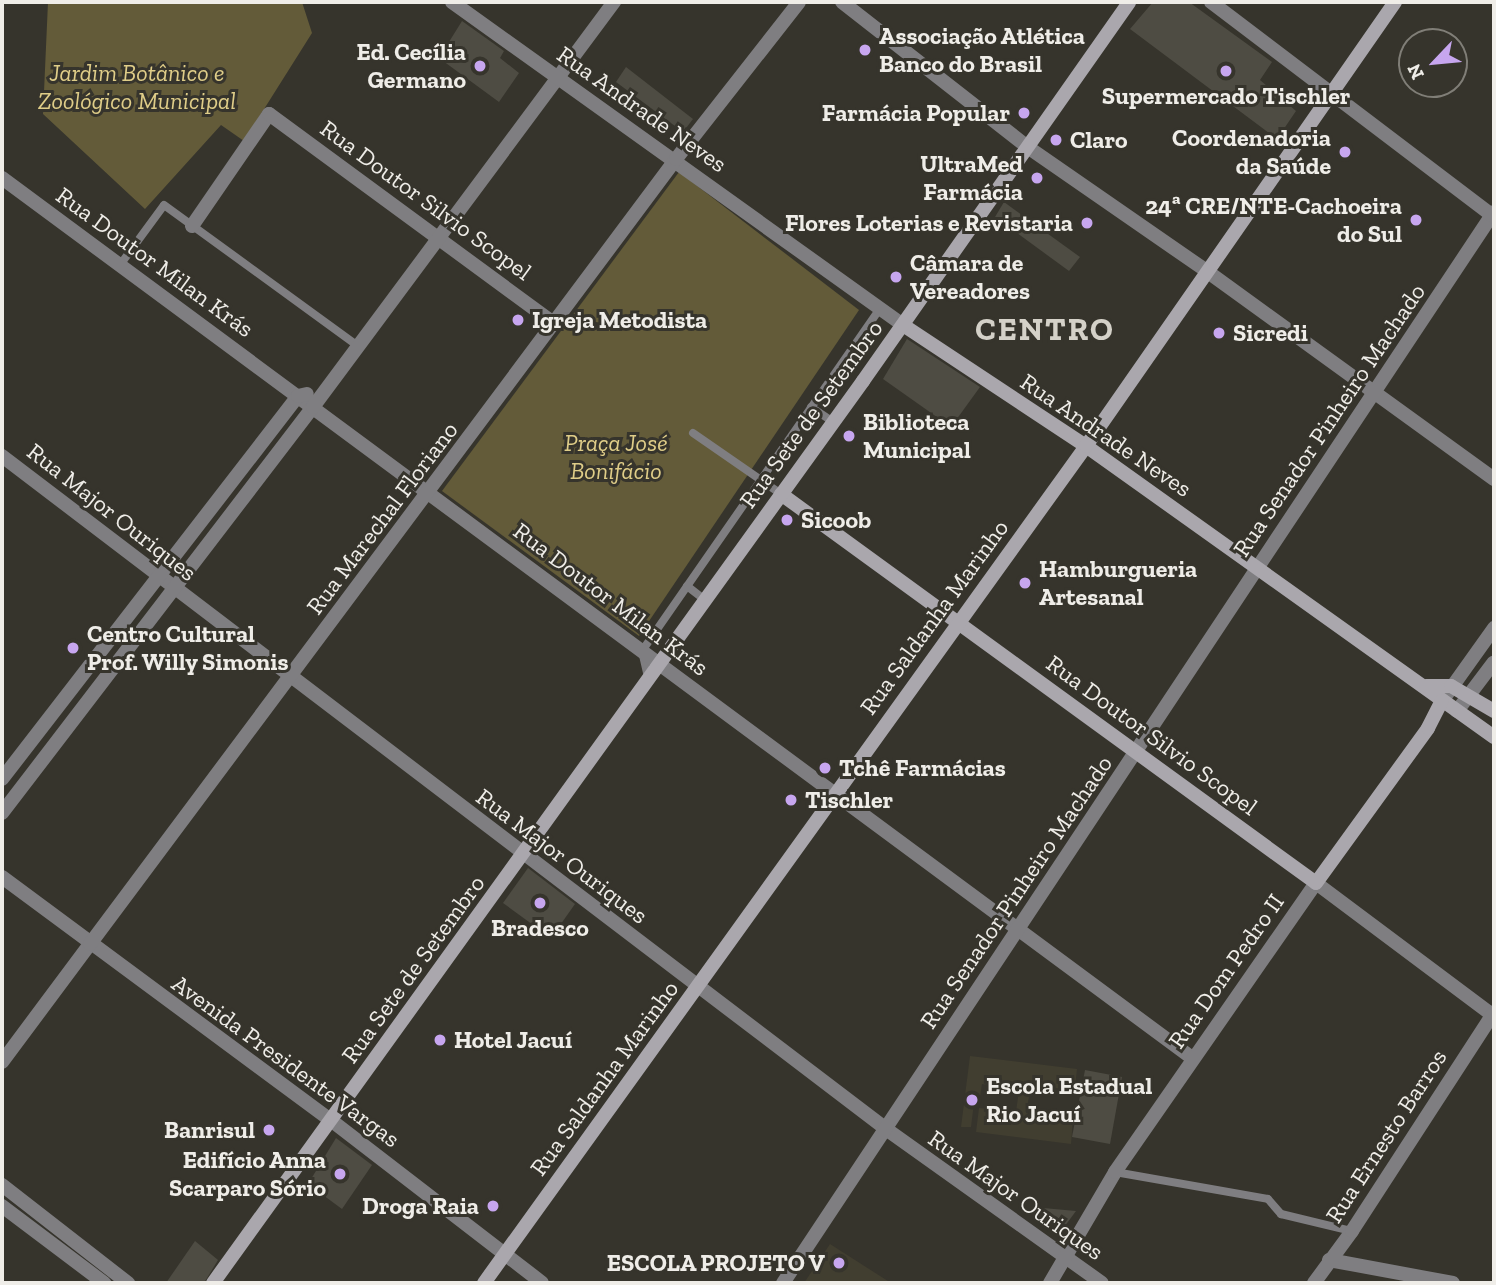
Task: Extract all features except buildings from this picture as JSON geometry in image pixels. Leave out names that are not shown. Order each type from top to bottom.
[{"type":"main road","name":"Rua Sete de Setembro","points":[[212,1283],[332,1121],[834,422],[1129,2]]},
{"type":"main road","name":"Rua Saldanha Marinho","points":[[484,1283],[1086,446],[1395,2]]},
{"type":"main road","name":"Rua Andrade Neves","points":[[903,325],[1086,446],[1494,737]]},
{"type":"main road","name":"Rua Doutor Silvio Scopel","points":[[781,494],[1316,883]]},
{"type":"main road","points":[[1426,686],[1451,686],[1494,711]]},
{"type":"main road","name":"Rua Dom Pedro II","points":[[1316,883],[1428,728],[1442,701]]},
{"type":"main road","name":"Rua Dom Pedro II","points":[[1428,728],[1457,712]]},
{"type":"street","name":"Rua Andrade Neves","points":[[453,2],[676,159],[903,325]]},
{"type":"street","points":[[2,813],[313,407],[556,76],[614,2]]},
{"type":"street","name":"Rua Marechal Floriano","points":[[2,1062],[676,159],[799,2]]},
{"type":"street","points":[[842,2],[1028,148],[1208,272],[1494,479]]},
{"type":"street","points":[[1211,2],[1494,214]]},
{"type":"street","name":"Rua Doutor Silvio Scopel","points":[[192,226],[269,114],[439,236],[555,324]]},
{"type":"street","name":"Rua Doutor Milan Krás","points":[[2,178],[1192,1058]]},
{"type":"street","name":"Rua Senador Pinheiro Machado","points":[[783,1283],[1494,214]]},
{"type":"street","points":[[23,785],[4,775],[298,396],[325,390]]},
{"type":"street","name":"Rua Major Ouriques","points":[[2,456],[522,855],[886,1129],[1066,1260],[1102,1283]]},
{"type":"street","points":[[250,459],[264,470]]},
{"type":"street","points":[[195,530],[208,542]]},
{"type":"street","name":"Rua Dom Pedro II","points":[[1442,701],[1494,628]]},
{"type":"street","name":"Rua Dom Pedro II","points":[[1457,712],[1494,662]]},
{"type":"street","points":[[57,707],[72,720]]},
{"type":"street","name":"Avenida Presidente Vargas","points":[[2,877],[332,1121],[542,1283]]},
{"type":"street","name":"Rua Doutor Silvio Scopel","points":[[1316,883],[1494,1014]]},
{"type":"street","name":"Rua Dom Pedro II","points":[[1050,1283],[1066,1260],[1115,1172],[1316,883]]},
{"type":"street","name":"Rua Ernesto Barros","points":[[1314,1283],[1352,1231],[1494,1014]]},
{"type":"street","points":[[2,1185],[128,1283]]},
{"type":"street","points":[[2,1206],[104,1283]]},
{"type":"street","points":[[58,1249],[67,1236]]},
{"type":"street","points":[[1329,1260],[1453,1283]]},
{"type":"lane","points":[[120,265],[164,205],[357,345]]},
{"type":"lane","name":"Rua Sete de Setembro","points":[[642,651],[880,308]]},
{"type":"lane","points":[[811,407],[834,422]]},
{"type":"lane","points":[[693,433],[781,494]]},
{"type":"lane","points":[[687,586],[705,600]]},
{"type":"lane","points":[[642,651],[648,679]]},
{"type":"lane","points":[[1115,1172],[1268,1199],[1281,1214],[1352,1231]]},
{"type":"shaded area","name":"Escola Estadual Rio Jacuí","points":[[970,1056],[1077,1069],[1074,1096],[1030,1091],[1026,1113],[1073,1119],[1071,1144],[976,1132],[979,1108],[1016,1112],[1019,1090],[982,1084],[979,1104],[974,1103],[971,1127],[961,1127]]},
{"type":"shaded area","name":"ESCOLA PROJETO V","points":[[830,1244],[891,1283],[804,1283]]},
{"type":"green space","name":"Jardim Botânico e Zoológico Municipal","points":[[48,2],[302,2],[312,33],[244,141],[221,125],[145,209],[43,114]]},
{"type":"green space","name":"Praça José Bonifácio","points":[[679,172],[859,310],[639,636],[442,491]]},
{"type":"place","name":"Associação Atlética Banco do Brasil","points":[[865,50]]},
{"type":"place","name":"Ed. Cecília Germano","points":[[480,66]]},
{"type":"place","name":"Supermercado Tischler","points":[[1226,71]]},
{"type":"place","name":"Farmácia Popular","points":[[1024,113]]},
{"type":"place","name":"Claro","points":[[1056,140]]},
{"type":"place","name":"Coordenadoria da Saúde","points":[[1345,152]]},
{"type":"place","name":"UltraMed Farmácia","points":[[1037,178]]},
{"type":"place","name":"24ª CRE/NTE-Cachoeira do Sul","points":[[1416,220]]},
{"type":"place","name":"Flores Loterias e Revistaria","points":[[1087,223]]},
{"type":"place","name":"Câmara de Vereadores","points":[[896,277]]},
{"type":"place","name":"Igreja Metodista","points":[[518,320]]},
{"type":"place","name":"Sicredi","points":[[1219,333]]},
{"type":"place","name":"Biblioteca Municipal","points":[[849,436]]},
{"type":"place","name":"Sicoob","points":[[787,520]]},
{"type":"place","name":"Hamburgueria Artesanal","points":[[1025,583]]},
{"type":"place","name":"Centro Cultural Prof. Willy Simonis","points":[[73,648]]},
{"type":"place","name":"Tchê Farmácias","points":[[825,768]]},
{"type":"place","name":"Tischler","points":[[791,800]]},
{"type":"place","name":"Bradesco","points":[[540,903]]},
{"type":"place","name":"Hotel Jacuí","points":[[440,1040]]},
{"type":"place","name":"Escola Estadual Rio Jacuí","points":[[972,1100]]},
{"type":"place","name":"Banrisul","points":[[269,1130]]},
{"type":"place","name":"Edifício Anna Scarparo Sório","points":[[340,1174]]},
{"type":"place","name":"Droga Raia","points":[[493,1206]]},
{"type":"place","name":"ESCOLA PROJETO V","points":[[839,1263]]},
{"type":"district","name":"CENTRO","points":[[1045,329]]}]
